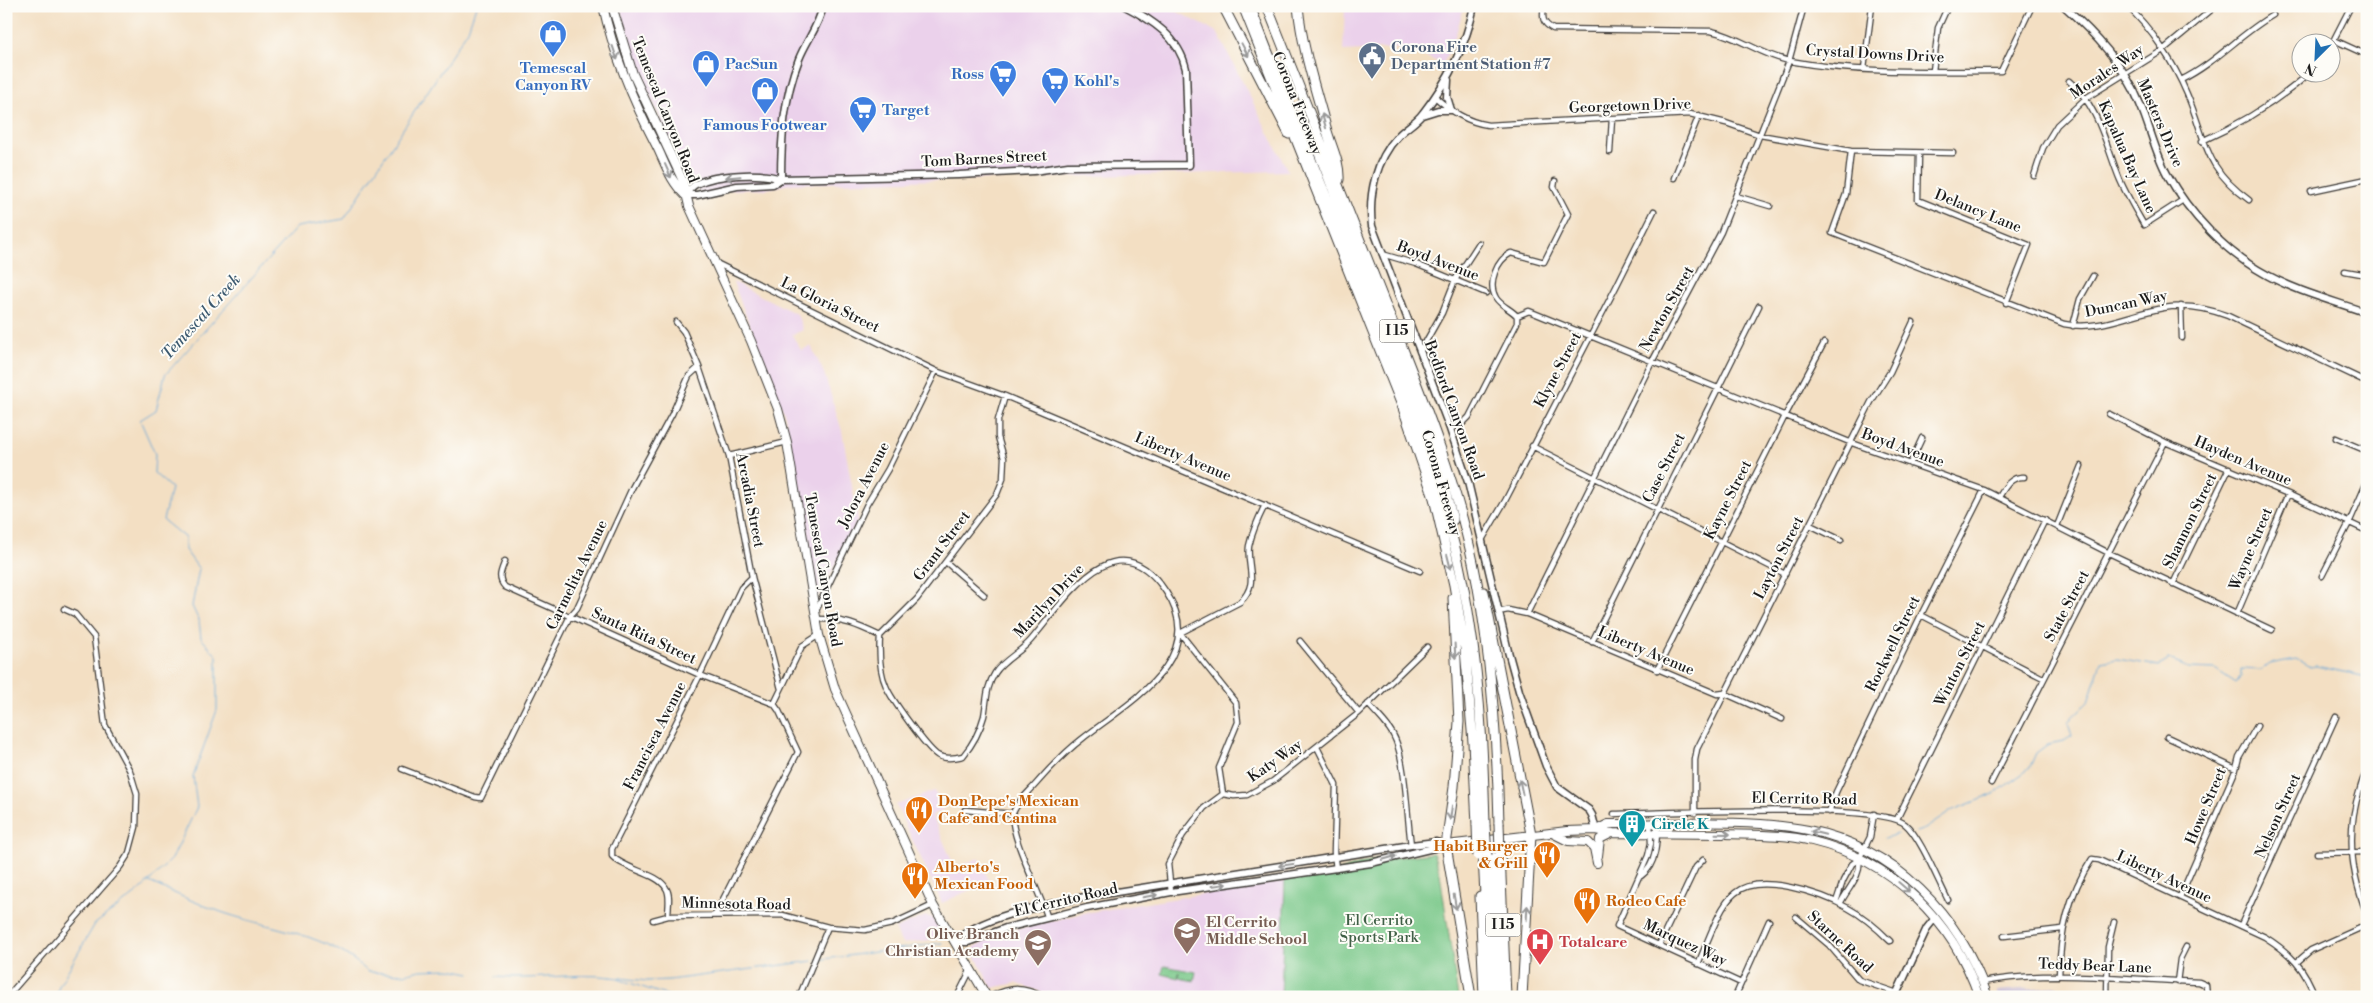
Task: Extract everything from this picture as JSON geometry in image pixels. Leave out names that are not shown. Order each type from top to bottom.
[{"type":"highway","points":[[1223,6],[1314,184]]},
{"type":"highway","name":"Corona Freeway","points":[[1243,6],[1421,456],[1434,498],[1454,585],[1462,632],[1487,824],[1488,855],[1484,997]]},
{"type":"highway","points":[[1250,6],[1412,410],[1441,495],[1463,584],[1475,658],[1487,824]]},
{"type":"highway","name":"Corona Freeway","points":[[1267,6],[1434,427],[1451,479],[1473,564],[1486,641],[1496,737],[1487,824],[1488,855],[1504,937],[1506,997]]},
{"type":"highway","points":[[1298,6],[1300,29],[1340,168],[1339,185]]},
{"type":"highway","points":[[1275,27],[1293,86],[1430,437],[1447,495],[1464,564],[1482,671],[1487,824]]},
{"type":"highway","points":[[1473,564],[1481,576],[1531,834],[1522,997]]},
{"type":"highway","points":[[1454,585],[1452,602],[1459,722],[1454,787],[1446,845],[1471,997]]},
{"type":"highway","points":[[1488,855],[1487,911],[1490,997]]},
{"type":"highway","points":[[1488,855],[1499,997]]},
{"type":"highway","points":[[1499,997],[1504,937]]},
{"type":"main road","name":"Temescal Canyon Road","points":[[603,6],[617,59],[639,112],[674,185],[685,195]]},
{"type":"main road","name":"Temescal Canyon Road","points":[[612,6],[633,74],[683,181],[685,195],[751,341],[778,409],[787,442],[819,635],[840,700],[933,905],[989,997]]},
{"type":"main road","points":[[781,178],[783,125],[792,80],[799,59],[817,26],[823,6]]},
{"type":"main road","name":"Tom Barnes Street","points":[[685,195],[695,184],[734,176],[771,176],[781,178],[959,175],[1034,171],[1068,166],[1189,165],[1186,69],[1181,54],[1172,40],[1158,27],[1125,6]]},
{"type":"main road","name":"Bedford Canyon Road","points":[[1474,6],[1464,41],[1448,76],[1422,115],[1398,135],[1390,146],[1373,186],[1370,212],[1375,239],[1450,429],[1468,482],[1498,612],[1519,691],[1550,776],[1557,787],[1588,810],[1593,818],[1596,830]]},
{"type":"main road","name":"Masters Drive","points":[[2064,6],[2093,33],[2125,74],[2140,104],[2156,152],[2183,200],[2225,246],[2267,275],[2306,292],[2367,313]]},
{"type":"main road","points":[[1422,115],[1438,110],[1451,110],[1447,97],[1448,76]]},
{"type":"main road","name":"Tom Barnes Street","points":[[685,195],[737,186],[772,184],[781,178]]},
{"type":"main road","points":[[1596,830],[1608,824],[1750,824],[1792,828],[1824,834],[1864,850],[1911,880],[1938,906],[1964,943],[1983,982],[1988,997]]},
{"type":"main road","points":[[1596,830],[1612,833],[1785,836],[1821,844],[1859,858],[1899,882],[1935,918],[1966,964],[1979,997]]},
{"type":"main road","name":"El Cerrito Road","points":[[955,942],[968,942],[999,930],[1047,916],[1171,892],[1336,869],[1371,863],[1446,845],[1550,832],[1596,830]]},
{"type":"main road","points":[[1550,832],[1568,841],[1588,842],[1594,848],[1597,863],[1600,838],[1612,833]]},
{"type":"main road","name":"El Cerrito Road","points":[[955,942],[964,932],[995,920],[1044,906],[1170,883],[1411,845],[1436,842],[1446,845]]},
{"type":"main road","points":[[1896,995],[1927,928],[1935,918]]},
{"type":"main road","points":[[1954,944],[1963,952],[1976,979],[1983,982]]},
{"type":"main road","points":[[1983,982],[1983,997]]},
{"type":"street","name":"Crystal Downs Drive","points":[[1544,6],[1542,18],[1545,25],[1553,29],[1711,31],[1734,36],[1789,61],[1826,67],[1933,71],[2001,71],[2032,6]]},
{"type":"street","name":"Newton Street","points":[[1527,614],[1653,360],[1709,259],[1789,61],[1804,6]]},
{"type":"street","points":[[1864,68],[1872,6]]},
{"type":"street","points":[[1933,71],[1938,28],[1948,6]]},
{"type":"street","points":[[2127,6],[2163,50],[2181,80],[2202,141],[2216,168],[2230,187],[2249,200]]},
{"type":"street","points":[[2338,32],[2351,6]]},
{"type":"street","name":"Morales Way","points":[[2034,176],[2043,148],[2057,125],[2086,98],[2163,50],[2214,7]]},
{"type":"street","points":[[2181,80],[2210,64],[2255,26],[2273,15]]},
{"type":"street","points":[[2340,43],[2367,54]]},
{"type":"street","name":"Kapalua Bay Lane","points":[[2070,81],[2086,98],[2099,123],[2121,183],[2144,225],[2183,200]]},
{"type":"street","points":[[2202,141],[2240,124],[2298,82]]},
{"type":"street","name":"Georgetown Drive","points":[[1435,97],[1451,110],[1470,121],[1488,125],[1680,114],[1699,115],[1760,135],[1851,150],[1953,153]]},
{"type":"street","points":[[1674,178],[1699,115]]},
{"type":"street","points":[[1610,152],[1612,118]]},
{"type":"street","name":"Duncan Way","points":[[1851,150],[1846,194],[1832,233],[2050,320],[2073,326],[2110,324],[2163,308],[2181,306],[2206,309],[2228,316],[2367,382]]},
{"type":"street","name":"Delancy Lane","points":[[1919,153],[1918,200],[2029,245],[2006,303]]},
{"type":"street","points":[[2312,191],[2367,179]]},
{"type":"street","points":[[1450,429],[1463,423],[1472,413],[1517,323],[1518,316],[1495,296],[1493,283],[1502,261],[1511,253],[1544,262],[1568,214],[1554,187],[1555,181]]},
{"type":"street","points":[[1736,196],[1770,206]]},
{"type":"street","name":"Klyne Street","points":[[1482,540],[1505,501],[1654,211]]},
{"type":"street","points":[[1420,352],[1442,313],[1455,280],[1480,243]]},
{"type":"street","name":"Boyd Avenue","points":[[1381,254],[1416,264],[1486,293]]},
{"type":"street","name":"La Gloria Street","points":[[714,262],[936,371]]},
{"type":"street","points":[[2345,271],[2367,275]]},
{"type":"street","points":[[2073,326],[2080,299],[2093,276]]},
{"type":"street","name":"Case Street","points":[[1592,642],[1759,306]]},
{"type":"street","points":[[2181,306],[2182,338]]},
{"type":"street","name":"Boyd Avenue","points":[[1518,316],[1529,311],[1653,360],[1718,390],[1852,443],[1984,490],[2109,553],[2272,630]]},
{"type":"street","name":"Arcadia Street","points":[[676,322],[684,332],[699,367],[730,456],[752,578],[781,689]]},
{"type":"street","name":"Layton Street","points":[[1695,813],[1695,754],[1724,693],[1913,322]]},
{"type":"street","name":"Kayne Street","points":[[1657,670],[1785,416],[1824,343]]},
{"type":"street","name":"Carmelita Avenue","points":[[402,769],[475,798],[481,798],[570,616],[577,608],[632,488],[672,414],[688,376],[699,367]]},
{"type":"street","name":"Liberty Avenue","points":[[936,371],[1005,396],[1420,571]]},
{"type":"street","name":"Jolora Avenue","points":[[817,615],[867,504],[888,469],[936,371]]},
{"type":"street","name":"Grant Street","points":[[880,636],[917,599],[947,563],[997,494],[1003,479],[1004,458],[998,437],[998,420],[1005,396]]},
{"type":"street","name":"Hayden Avenue","points":[[2109,414],[2165,442],[2229,468],[2367,531]]},
{"type":"street","points":[[1910,464],[1922,438]]},
{"type":"street","points":[[2336,438],[2367,451]]},
{"type":"street","points":[[730,456],[787,442]]},
{"type":"street","name":"State Street","points":[[1991,783],[2165,442]]},
{"type":"street","points":[[1532,446],[1785,574]]},
{"type":"street","points":[[2057,526],[2081,466]]},
{"type":"street","name":"Shannon Street","points":[[2173,584],[2229,468]]},
{"type":"street","points":[[1999,497],[2012,479],[2016,476],[2024,477]]},
{"type":"street","points":[[2322,576],[2367,482]]},
{"type":"street","name":"Rockwell Street","points":[[1829,812],[1836,792],[1921,615],[1984,490]]},
{"type":"street","name":"Wayne Street","points":[[2237,614],[2288,494]]},
{"type":"street","points":[[1047,916],[1017,843],[1012,821],[1016,806],[1070,748],[1158,678],[1175,650],[1180,633],[1240,602],[1246,595],[1250,587],[1251,574],[1249,547],[1265,505]]},
{"type":"street","name":"Winton Street","points":[[1898,819],[2046,520]]},
{"type":"street","points":[[1810,525],[1841,540]]},
{"type":"street","name":"Santa Rita Street","points":[[505,560],[500,574],[500,581],[505,587],[700,675],[774,704]]},
{"type":"street","name":"Marilyn Drive","points":[[880,636],[881,666],[886,686],[929,748],[945,758],[964,756],[970,748],[984,716],[987,690],[996,671],[1028,644],[1092,571],[1106,563],[1118,560],[1130,561],[1143,567],[1153,576],[1173,602],[1180,633]]},
{"type":"street","points":[[947,563],[984,595]]},
{"type":"street","name":"Francisca Avenue","points":[[668,916],[668,893],[666,886],[657,880],[618,863],[612,856],[612,848],[700,675],[740,588],[752,578]]},
{"type":"street","points":[[7,997],[120,867],[129,853],[136,827],[137,794],[130,771],[107,730],[94,637],[76,614],[64,609]]},
{"type":"street","name":"Liberty Avenue","points":[[1498,612],[1508,610],[1527,614],[1657,670],[1718,694],[1724,693],[1782,720]]},
{"type":"street","points":[[817,615],[840,619],[880,636]]},
{"type":"street","points":[[1921,615],[2043,678]]},
{"type":"street","points":[[1171,892],[1168,864],[1183,835],[1204,808],[1224,794],[1219,768],[1238,722],[1236,703],[1180,633]]},
{"type":"street","points":[[715,915],[798,752],[780,711],[774,704],[802,646],[819,635]]},
{"type":"street","points":[[1300,641],[1359,713]]},
{"type":"street","name":"Katy Way","points":[[1224,794],[1234,796],[1247,795],[1273,781],[1359,713],[1427,647]]},
{"type":"street","points":[[1368,704],[1390,730],[1396,741],[1401,758],[1411,845]]},
{"type":"street","name":"Nelson Street","points":[[2241,925],[2336,717]]},
{"type":"street","name":"Howe Street","points":[[2180,898],[2236,769],[2239,757],[2257,726]]},
{"type":"street","points":[[2167,737],[2236,769]]},
{"type":"street","points":[[1317,747],[1336,785],[1334,858],[1336,869]]},
{"type":"street","points":[[2367,772],[2356,800],[2352,852],[2355,878],[2367,914]]},
{"type":"street","points":[[966,810],[1013,814]]},
{"type":"street","name":"El Cerrito Road","points":[[1614,814],[1829,812],[1874,814],[1898,819]]},
{"type":"street","points":[[1838,903],[1845,888],[1845,877],[1852,864],[1864,850],[1870,837],[1874,814]]},
{"type":"street","points":[[1898,819],[1906,825],[1918,841],[1948,900]]},
{"type":"street","points":[[1654,824],[1654,833]]},
{"type":"street","name":"Marquez Way","points":[[1654,833],[1656,848],[1652,861],[1646,872],[1641,876],[1618,926],[1741,984]]},
{"type":"street","points":[[2317,853],[2367,852]]},
{"type":"street","points":[[1845,888],[1854,883],[1860,867],[1859,858]]},
{"type":"street","name":"Liberty Avenue","points":[[2059,976],[2062,929],[2067,911],[2092,859],[2241,925],[2281,947],[2297,962],[2311,984],[2315,997]]},
{"type":"street","points":[[1659,945],[1696,868],[1703,860]]},
{"type":"street","points":[[1698,964],[1726,903],[1737,891],[1746,886],[1762,884],[1786,887],[1838,903],[1864,919],[1890,941]]},
{"type":"street","name":"Minnesota Road","points":[[653,920],[668,916],[782,915],[828,928],[865,930],[892,924],[933,905]]},
{"type":"street","name":"Starne Road","points":[[1796,917],[1829,945],[1859,980],[1896,995]]},
{"type":"street","points":[[1735,997],[1769,921]]},
{"type":"street","points":[[2107,997],[2108,947],[2114,922]]},
{"type":"street","points":[[2297,962],[2310,950],[2367,925]]},
{"type":"street","points":[[799,997],[818,957],[828,928]]},
{"type":"street","points":[[2004,936],[2018,932],[2062,929]]},
{"type":"street","points":[[2177,982],[2180,959],[2186,947]]},
{"type":"street","points":[[957,997],[971,968]]},
{"type":"street","name":"Teddy Bear Lane","points":[[1983,982],[2015,976],[2106,977],[2199,982],[2206,985],[2207,997]]},
{"type":"street","points":[[989,997],[1003,991],[1025,988],[1045,997]]},
{"type":"shaded area","points":[[620,6],[1166,6],[1217,32],[1288,171],[791,184],[766,189],[728,190],[703,197],[684,172],[643,80],[630,45]]},
{"type":"shaded area","points":[[1345,6],[1464,6],[1456,34],[1443,64],[1405,48],[1343,51]]},
{"type":"shaded area","points":[[733,282],[797,314],[803,330],[792,335],[801,350],[811,346],[824,373],[842,431],[858,520],[819,596],[817,596],[785,416]]},
{"type":"shaded area","points":[[934,791],[944,809],[932,815],[955,868],[979,858],[989,881],[942,903],[896,805]]},
{"type":"shaded area","name":"El Cerrito Middle School","points":[[1285,881],[1281,997],[1055,997],[1016,983],[992,988],[973,951],[975,946],[1014,930],[1084,913]]},
{"type":"shaded area","points":[[926,916],[934,918],[943,938],[902,944],[895,929]]},
{"type":"shaded area","points":[[2057,986],[2059,997],[1999,997],[1997,991]]},
{"type":"green space","name":"El Cerrito Sports Park","points":[[1433,853],[1440,873],[1458,997],[1281,997],[1285,879],[1334,873],[1369,861]]},
{"type":"green space","points":[[1164,966],[1196,972],[1194,981],[1179,978],[1179,972],[1178,978],[1162,974]]},
{"type":"waterway","name":"Temescal Creek","points":[[56,997],[59,986],[95,924],[138,892],[172,859],[197,807],[193,776],[217,710],[217,656],[201,638],[199,621],[192,606],[199,569],[185,550],[185,538],[163,520],[171,488],[154,473],[155,454],[140,420],[156,410],[165,375],[297,227],[344,219],[468,30],[476,6]]},
{"type":"waterway","points":[[1916,832],[1925,829],[1953,810],[1994,794],[2029,769],[2036,753],[2048,744],[2064,741],[2072,736],[2068,723],[2088,702],[2101,662],[2117,659],[2159,666],[2169,660],[2189,668],[2215,669],[2236,683],[2241,676],[2241,669],[2261,670],[2269,664],[2296,659],[2310,667],[2316,666],[2367,677]]},
{"type":"waterway","points":[[1885,838],[1897,834]]},
{"type":"waterway","points":[[149,882],[224,913],[300,934],[318,941],[353,959],[368,972],[404,974],[420,970],[450,969],[470,973]]},
{"type":"waterway","points":[[817,960],[942,943]]},
{"type":"waterway","points":[[611,977],[647,981],[669,980],[813,961]]},
{"type":"waterway","points":[[496,977],[525,978],[582,975],[611,977]]},
{"type":"waterway","points":[[618,979],[669,996]]},
{"type":"place","name":"Temescal Canyon RV","points":[[553,58]]},
{"type":"place","name":"Corona Fire Department Station #7","points":[[1372,80]]},
{"type":"place","name":"PacSun","points":[[706,88]]},
{"type":"place","name":"Ross","points":[[1003,98]]},
{"type":"place","name":"Kohl's","points":[[1055,105]]},
{"type":"place","name":"Famous Footwear","points":[[765,115]]},
{"type":"place","name":"Target","points":[[863,134]]},
{"type":"place","name":"Don Pepe's Mexican Cafe and Cantina","points":[[919,834]]},
{"type":"place","name":"Circle K","points":[[1632,848]]},
{"type":"place","name":"Habit Burger & Grill","points":[[1547,879]]},
{"type":"place","name":"Alberto's Mexican Food","points":[[915,900]]},
{"type":"place","name":"Rodeo Cafe","points":[[1587,925]]},
{"type":"place","name":"El Cerrito Middle School","points":[[1187,955]]},
{"type":"place","name":"Totalcare","points":[[1540,966]]},
{"type":"place","name":"Olive Branch Christian Academy","points":[[1038,967]]}]
